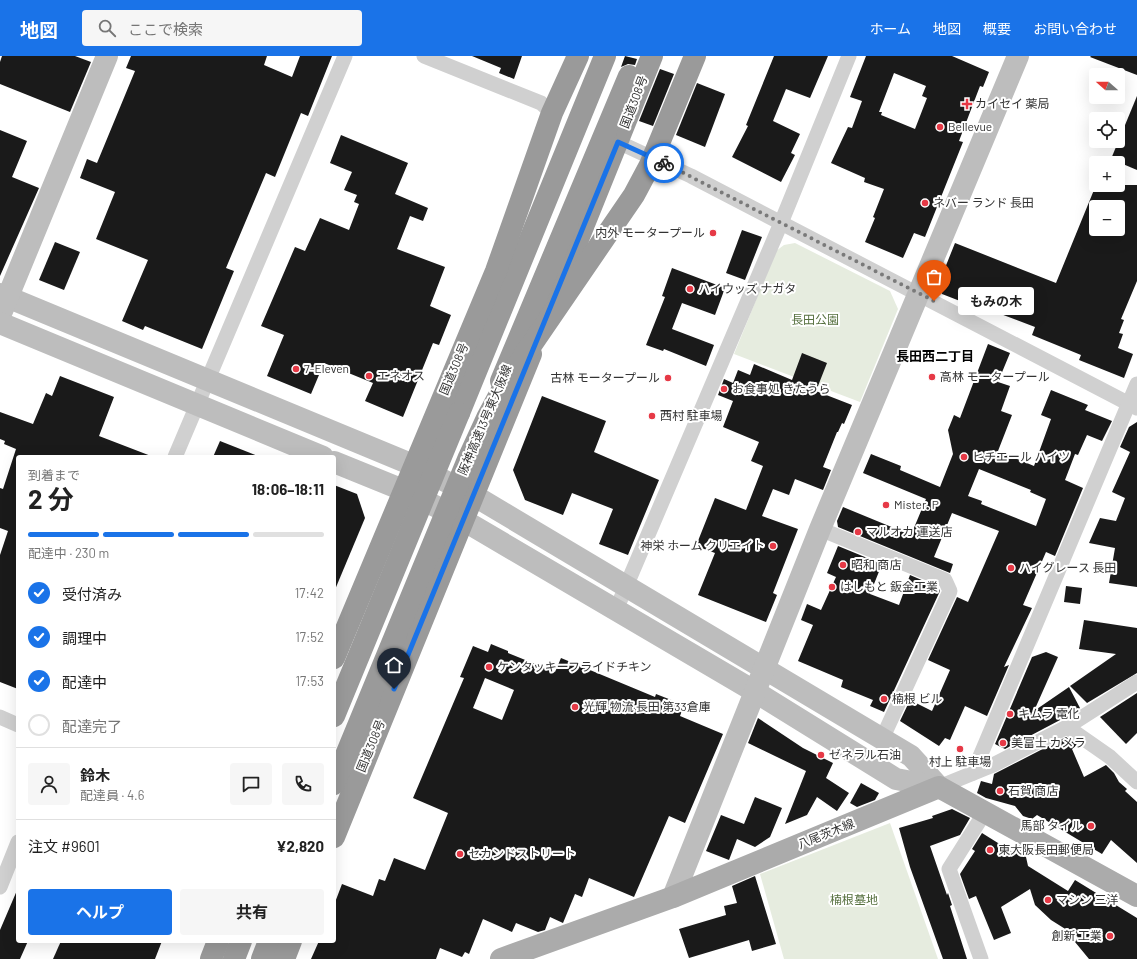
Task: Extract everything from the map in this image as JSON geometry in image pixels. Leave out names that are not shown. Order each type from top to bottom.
[{"type":"highway","points":[[552,113],[570,56]]},
{"type":"highway","name":"国道308号","points":[[336,653],[413,465],[496,271],[552,113],[578,56]]},
{"type":"highway","points":[[551,187],[596,56]]},
{"type":"highway","points":[[336,711],[605,56]]},
{"type":"highway","name":"阪神高速13号東大阪線","points":[[336,779],[637,56]]},
{"type":"highway","name":"国道308号","points":[[336,832],[652,56]]},
{"type":"highway","points":[[618,142],[666,56]]},
{"type":"highway","points":[[469,457],[487,418],[508,379],[532,341],[634,195],[650,165],[695,56]]},
{"type":"highway","points":[[211,959],[217,943]]},
{"type":"highway","points":[[234,959],[240,943]]},
{"type":"highway","points":[[262,959],[268,943]]},
{"type":"highway","points":[[284,959],[291,943]]},
{"type":"main road","points":[[939,787],[1137,896]]},
{"type":"main road","name":"八尾茨木線","points":[[501,959],[673,897],[939,787]]},
{"type":"street","points":[[107,56],[3,302],[209,380],[413,465],[473,495],[911,756],[939,787]]},
{"type":"street","points":[[176,455],[209,380],[345,56]]},
{"type":"street","points":[[424,56],[541,104],[552,113]]},
{"type":"street","points":[[616,610],[781,222],[849,56]]},
{"type":"street","points":[[673,897],[820,529],[1018,56]]},
{"type":"street","points":[[618,142],[691,176],[920,293],[1133,406]]},
{"type":"street","points":[[0,323],[318,455]]},
{"type":"street","points":[[972,773],[1133,406],[1137,384]]},
{"type":"street","points":[[336,463],[403,490],[463,520],[754,692],[896,779],[939,787],[993,765],[1068,727],[1137,682]]},
{"type":"street","points":[[820,529],[945,580],[950,591],[882,739]]},
{"type":"street","points":[[0,717],[16,724]]},
{"type":"street","points":[[1068,727],[1110,757],[1137,782]]},
{"type":"street","points":[[981,959],[950,869],[985,812]]},
{"type":"street","points":[[0,887],[16,847]]},
{"type":"green space","name":"長田公園","points":[[795,243],[890,291],[898,309],[860,402],[734,354],[776,251],[784,245]]},
{"type":"green space","name":"楠根墓地","points":[[890,823],[938,959],[784,959],[760,874]]},
{"type":"building","points":[[2,56],[75,56],[91,62],[70,112],[0,84],[0,62]]},
{"type":"building","points":[[131,56],[267,56],[264,65],[292,77],[300,56],[332,56],[308,116],[301,113],[275,177],[266,173],[226,268],[234,271],[202,349],[145,326],[143,330],[122,321],[148,260],[96,239],[115,192],[80,178],[87,159],[97,163],[135,71],[126,68]]},
{"type":"building","points":[[472,56],[522,56],[514,79],[499,73],[501,68]]},
{"type":"building","points":[[625,56],[637,59],[635,65],[628,64],[621,67]]},
{"type":"building","points":[[774,56],[828,56],[810,98],[786,89],[773,121],[800,134],[791,153],[795,155],[781,182],[732,157],[748,126],[746,125]]},
{"type":"building","points":[[866,56],[952,56],[989,72],[983,87],[980,86],[959,141],[963,142],[925,237],[914,233],[903,258],[865,242],[875,218],[873,217],[884,189],[864,182],[865,178],[831,163],[848,127],[852,128],[862,101],[850,97]],"holes":[[[894,73],[926,86],[922,96],[927,98],[915,129],[881,115],[882,112],[879,112]]]},
{"type":"building","points":[[1137,56],[1137,75],[1125,70],[1125,68],[1119,68],[1090,57]]},
{"type":"building","points":[[660,69],[674,74],[653,126],[639,121]]},
{"type":"building","points":[[697,83],[725,94],[705,147],[676,135]]},
{"type":"building","points":[[1137,96],[1137,170],[1125,165],[1125,156],[1112,156],[1116,148],[1125,148],[1125,125]]},
{"type":"building","points":[[0,130],[27,141],[12,177],[39,188],[0,276]]},
{"type":"building","points":[[341,135],[408,163],[395,194],[428,208],[423,221],[410,216],[397,249],[445,267],[430,306],[451,315],[439,345],[433,343],[403,417],[365,401],[373,383],[324,363],[311,394],[267,376],[284,335],[261,326],[295,247],[305,251],[320,218],[349,230],[359,204],[354,202],[357,195],[344,190],[352,172],[330,163]]},
{"type":"building","points":[[1125,185],[1137,185],[1137,281],[1121,319],[1124,320],[1119,333],[1123,334],[1118,348],[1133,354],[1124,378],[1079,360],[1081,355],[1032,335],[1035,327],[998,313],[1001,305],[964,290],[960,301],[942,294],[939,283],[955,243],[1056,283],[1089,202],[1089,236],[1125,236],[1125,200],[1090,200],[1093,192],[1125,192]]},
{"type":"building","points":[[742,230],[762,237],[745,280],[726,273]]},
{"type":"building","points":[[55,242],[80,252],[64,290],[39,280]]},
{"type":"building","points":[[672,268],[725,288],[715,315],[682,303],[672,329],[714,345],[706,366],[664,349],[663,351],[646,345],[665,297],[662,296]]},
{"type":"building","points":[[988,344],[1010,353],[998,382],[1010,386],[1001,411],[1012,415],[998,451],[1034,466],[1051,419],[1041,415],[1051,390],[1088,405],[1085,410],[1112,421],[1102,441],[1087,435],[1078,455],[1075,454],[1065,480],[1083,488],[1055,556],[1046,552],[1023,605],[1032,608],[1004,667],[1009,665],[987,716],[965,706],[950,740],[945,738],[939,746],[900,721],[910,700],[932,711],[950,670],[928,660],[957,597],[968,602],[999,531],[952,513],[934,557],[953,564],[950,573],[838,527],[837,521],[843,507],[911,535],[926,499],[863,473],[871,454],[901,466],[900,470],[940,487],[953,454],[948,430],[954,415],[960,418]],"holes":[[[979,469],[1031,490],[1030,492],[1046,499],[1036,526],[981,504],[982,501],[968,496]]]},
{"type":"building","points":[[802,353],[827,363],[816,391],[852,405],[844,424],[842,423],[837,432],[823,467],[831,470],[823,490],[795,479],[789,495],[773,489],[762,516],[798,529],[773,593],[777,595],[766,622],[698,595],[715,553],[696,546],[715,498],[746,510],[763,466],[751,461],[759,442],[723,427],[733,401],[718,395],[724,379],[733,383],[738,370],[750,375],[754,364],[792,380]]},
{"type":"building","points":[[60,376],[114,397],[99,436],[148,455],[16,455],[16,688],[0,682],[0,555],[8,531],[0,528],[0,488],[3,489],[16,449],[4,444],[5,441],[0,439],[0,412],[33,424],[46,393],[52,396]]},
{"type":"building","points":[[542,396],[606,421],[594,452],[659,480],[628,555],[599,544],[613,509],[572,493],[563,515],[525,500],[513,470]]},
{"type":"building","points":[[1137,422],[1137,587],[1109,583],[1115,548],[1089,543],[1100,518],[1116,521],[1125,498],[1112,492],[1130,452],[1120,447],[1129,427]]},
{"type":"building","points":[[220,441],[255,455],[214,455]]},
{"type":"building","points":[[336,486],[357,494],[365,518],[336,587]]},
{"type":"building","points":[[838,546],[882,564],[870,594],[899,605],[910,575],[938,587],[940,591],[884,712],[870,706],[873,700],[841,687],[843,680],[798,661],[813,625],[801,620],[807,604],[821,610],[836,577],[827,573]]},
{"type":"building","points":[[1066,586],[1082,588],[1080,604],[1064,602]]},
{"type":"building","points":[[1084,620],[1137,628],[1137,673],[1087,703],[1070,686],[1116,654],[1079,649]]},
{"type":"building","points":[[491,644],[508,651],[508,653],[555,672],[561,658],[655,697],[656,694],[684,705],[680,716],[723,734],[685,823],[669,816],[634,897],[589,878],[582,897],[575,894],[563,923],[550,917],[545,930],[538,932],[516,923],[512,932],[483,919],[469,954],[465,952],[462,957],[440,948],[436,959],[311,959],[318,943],[336,943],[336,900],[342,884],[373,896],[379,879],[385,881],[394,858],[425,870],[448,813],[413,798],[464,678],[460,677],[473,646],[488,652]],"holes":[[[485,678],[514,690],[502,720],[473,708]]]},
{"type":"building","points":[[1046,652],[1058,657],[1034,711],[1069,687],[1080,708],[1005,749],[995,744],[1032,657]]},
{"type":"building","points":[[1137,693],[1137,733],[1126,744],[1100,717]]},
{"type":"building","points":[[758,718],[803,748],[833,763],[826,778],[849,793],[837,811],[817,797],[807,815],[785,824],[806,771],[748,743]]},
{"type":"building","points":[[1066,737],[1077,745],[1072,749],[1084,777],[1106,765],[1114,773],[1119,782],[1127,789],[1125,791],[1137,802],[1137,863],[1111,840],[1102,854],[1037,815],[1032,819],[1023,816],[1015,806],[986,798],[977,793],[981,781],[992,784],[994,774]]},
{"type":"building","points":[[861,783],[879,793],[875,800],[857,807],[850,803]]},
{"type":"building","points":[[755,797],[782,808],[770,837],[755,847],[737,839],[729,860],[706,851],[721,815],[744,824]]},
{"type":"building","points":[[952,809],[970,818],[960,835],[930,846],[952,905],[950,906],[967,959],[943,959],[910,867],[899,828],[933,818],[932,816]]},
{"type":"building","points":[[982,833],[1014,853],[1019,845],[1024,848],[1028,866],[1068,891],[1075,880],[1137,918],[1137,959],[1089,959],[1075,942],[1078,937],[1051,920],[1035,905],[1030,889],[1001,907],[1011,933],[994,940],[976,896],[969,899],[960,874],[975,851],[972,849]]},
{"type":"building","points":[[755,876],[776,944],[752,951],[749,940],[689,958],[679,929],[726,915],[724,906],[737,903],[732,886]]},
{"type":"building","points":[[16,893],[16,943],[27,943],[20,959],[0,959],[0,930]]},
{"type":"building","points":[[60,943],[161,943],[155,959],[53,959]]},
{"type":"way so far","points":[[664,163],[934,301]]},
{"type":"place","name":"カイセイ 薬局","points":[[967,104]]},
{"type":"place","name":"Bellevue","points":[[940,127]]},
{"type":"place","name":"ネバー ランド 長田","points":[[925,203]]},
{"type":"place","name":"内外 モータープール","points":[[713,233]]},
{"type":"place","name":"ハイウッズ ナガタ","points":[[690,289]]},
{"type":"place","name":"もみの木","points":[[934,301]]},
{"type":"place","name":"7-Eleven","points":[[296,369]]},
{"type":"place","name":"エネオス","points":[[369,376]]},
{"type":"place","name":"高林 モータープール","points":[[932,377]]},
{"type":"place","name":"古林 モータープール","points":[[668,378]]},
{"type":"place","name":"お食事処 きたうら","points":[[724,389]]},
{"type":"place","name":"西村 駐車場","points":[[652,416]]},
{"type":"place","name":"ヒチエール ハイツ","points":[[964,457]]},
{"type":"place","name":"Mister. P","points":[[886,505]]},
{"type":"place","name":"マルオカ 運送店","points":[[858,532]]},
{"type":"place","name":"神栄 ホーム クリエイト","points":[[773,546]]},
{"type":"place","name":"昭和 商店","points":[[843,565]]},
{"type":"place","name":"ハイグレース 長田","points":[[1011,568]]},
{"type":"place","name":"はしもと 鈑金工業","points":[[832,587]]},
{"type":"place","name":"ケンタッキーフライドチキン","points":[[489,667]]},
{"type":"place","name":"楠根 ビル","points":[[884,699]]},
{"type":"place","name":"光輝 物流 長田 第33倉庫","points":[[575,707]]},
{"type":"place","name":"キムラ 電化","points":[[1010,714]]},
{"type":"place","name":"美富士 カメラ","points":[[1003,743]]},
{"type":"place","name":"村上 駐車場","points":[[960,749]]},
{"type":"place","name":"ゼネラル石油","points":[[821,755]]},
{"type":"place","name":"石賀 商店","points":[[1000,791]]},
{"type":"place","name":"馬部 タイル","points":[[1091,826]]},
{"type":"place","name":"東大阪長田郵便局","points":[[990,850]]},
{"type":"place","name":"セカンドストリート","points":[[460,854]]},
{"type":"place","name":"マシン 三洋","points":[[1048,900]]},
{"type":"place","name":"創新 工業","points":[[1110,936]]},
{"type":"district","name":"長田西二丁目","points":[[935,356]]},
{"type":"route","points":[[394,689],[618,142],[664,163]]}]
